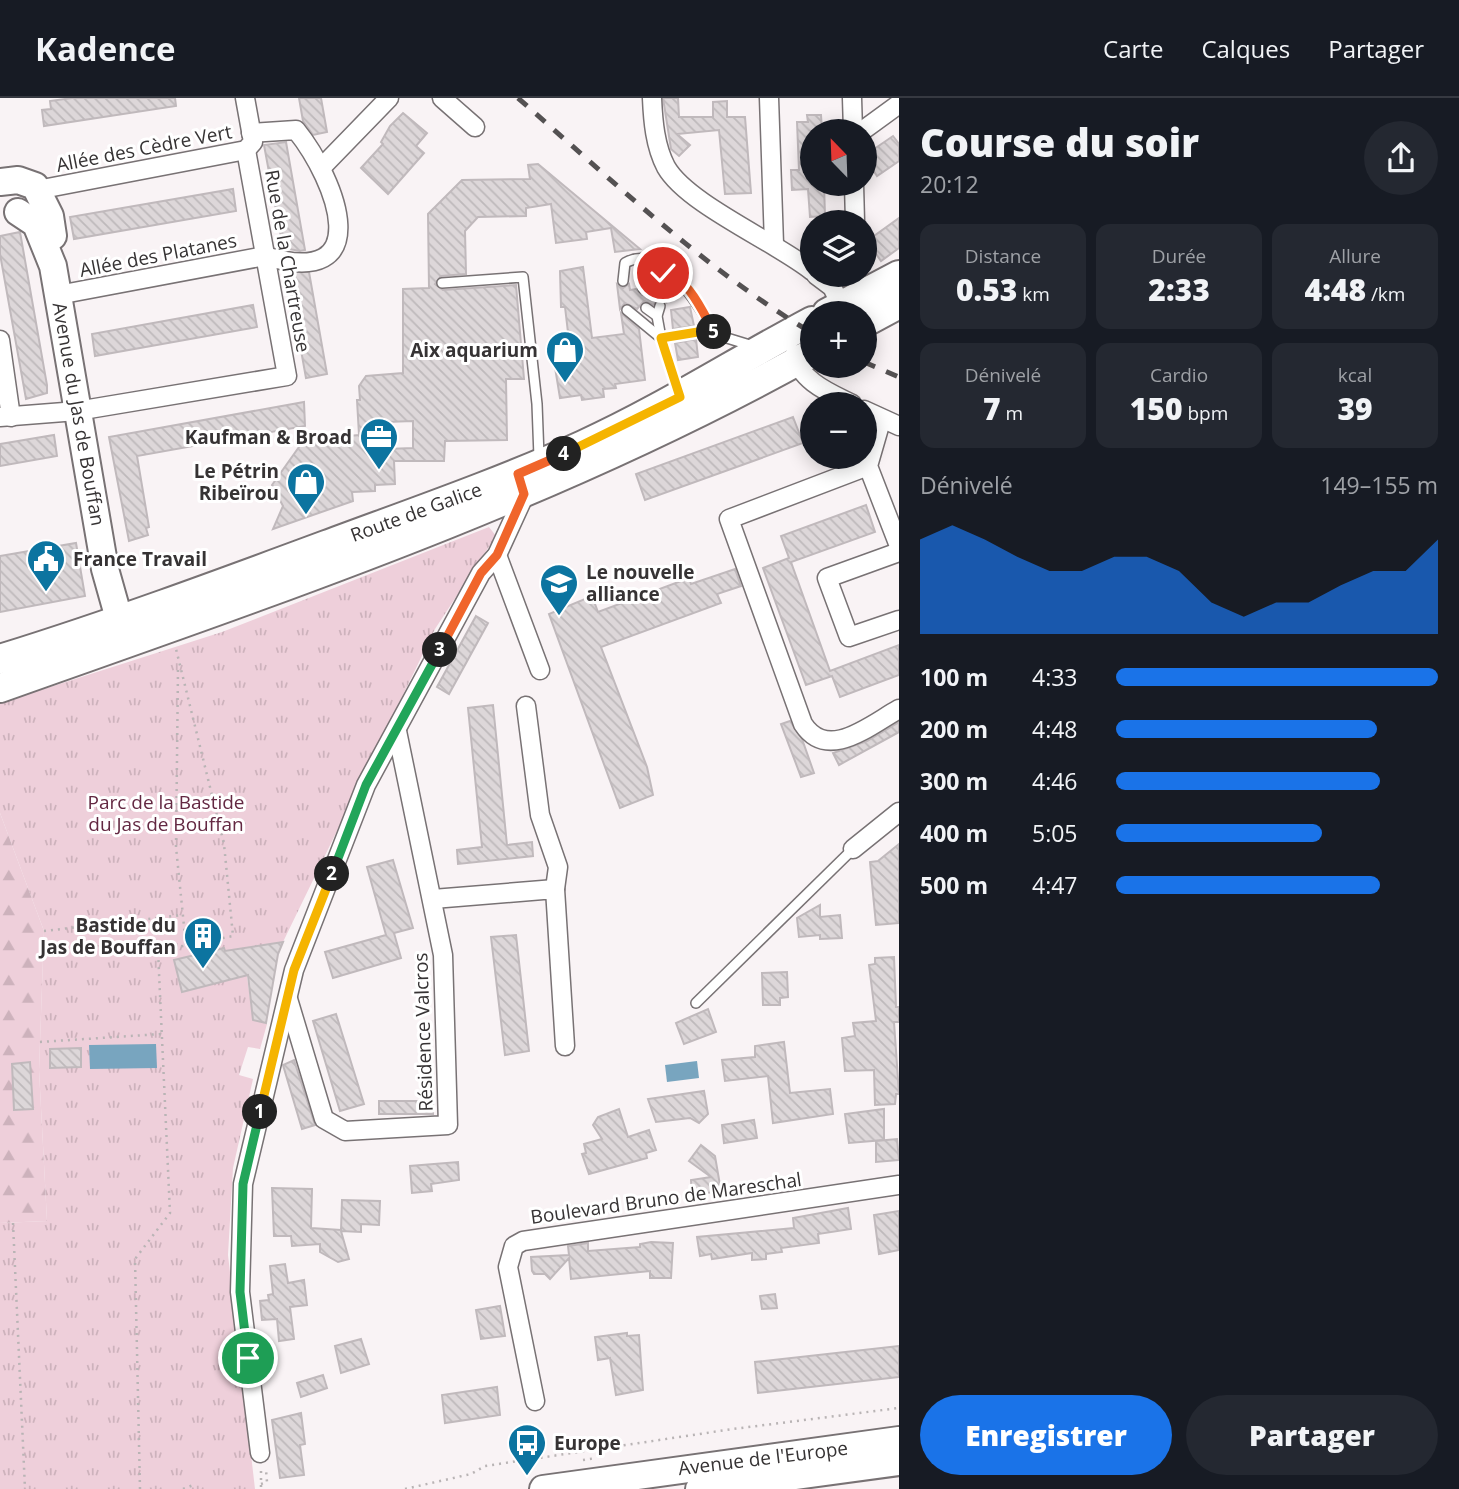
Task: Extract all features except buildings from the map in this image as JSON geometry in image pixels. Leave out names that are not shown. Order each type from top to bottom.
[{"type":"main road","points":[[0,182],[26,181],[23,203]]},
{"type":"main road","name":"Avenue du Jas de Bouffan","points":[[23,203],[36,224],[53,266],[105,569],[122,632]]},
{"type":"main road","points":[[837,299],[899,275]]},
{"type":"main road","points":[[877,316],[899,304]]},
{"type":"main road","name":"Route de Galice","points":[[527,478],[680,397],[761,348],[800,330]]},
{"type":"main road","name":"Route de Galice","points":[[0,688],[122,632],[527,478],[800,359]]},
{"type":"main road","name":"Route de Galice","points":[[0,659],[122,632]]},
{"type":"main road","name":"Avenue de l'Europe","points":[[543,1489],[899,1440]]},
{"type":"main road","name":"Avenue de l'Europe","points":[[699,1489],[899,1462]]},
{"type":"street","points":[[245,98],[250,141]]},
{"type":"street","points":[[265,256],[293,264],[319,259],[336,246],[339,234],[337,204],[322,167],[389,98]]},
{"type":"street","points":[[442,98],[475,127]]},
{"type":"street","points":[[652,98],[656,139],[673,176],[724,216],[774,244],[800,263]]},
{"type":"street","points":[[769,98],[774,244]]},
{"type":"street","points":[[852,98],[853,119]]},
{"type":"street","points":[[877,120],[899,104]]},
{"type":"street","name":"Allée des Cèdre Vert","points":[[23,203],[296,130],[322,167]]},
{"type":"street","name":"Rue de la Chartreuse","points":[[77,411],[287,376],[265,256],[250,141]]},
{"type":"street","name":"Allée des Platanes","points":[[58,295],[265,256]]},
{"type":"street","points":[[1,351],[6,417],[77,411]]},
{"type":"street","points":[[814,378],[818,387],[828,392]]},
{"type":"street","points":[[877,446],[887,424]]},
{"type":"street","points":[[860,469],[729,519],[803,724],[809,734],[820,740],[839,743],[899,709]]},
{"type":"street","points":[[869,469],[899,546]]},
{"type":"street","points":[[260,1460],[240,1292],[243,1184],[294,970],[366,785],[481,573],[497,555],[527,478]]},
{"type":"street","points":[[899,552],[827,578],[849,637],[899,620]]},
{"type":"street","points":[[497,555],[540,670]]},
{"type":"street","points":[[526,706],[540,816],[558,867],[555,889],[565,1046]]},
{"type":"street","name":"Résidence Valcros","points":[[286,1007],[324,1119],[345,1131],[448,1125],[445,988],[433,900],[397,731]]},
{"type":"street","points":[[853,849],[899,812]]},
{"type":"street","points":[[433,900],[555,889]]},
{"type":"street","name":"Boulevard Bruno de Mareschal","points":[[535,1401],[508,1267],[514,1246],[523,1241],[899,1185]]},
{"type":"lane","points":[[623,281],[623,267],[632,259],[643,257],[660,266],[689,290],[716,334]]},
{"type":"lane","points":[[643,288],[646,271],[660,266]]},
{"type":"lane","points":[[657,286],[658,275],[670,274]]},
{"type":"lane","points":[[442,283],[523,277],[541,451],[527,478]]},
{"type":"lane","points":[[660,306],[657,316],[661,338],[680,397]]},
{"type":"lane","points":[[646,308],[657,316]]},
{"type":"lane","points":[[627,310],[661,338],[704,331],[761,348]]},
{"type":"lane","points":[[696,1003],[853,849]]},
{"type":"path","points":[[140,1489],[135,1259],[170,1213],[158,951],[186,946],[233,936],[225,844],[178,664],[176,847],[186,946]]},
{"type":"path","points":[[44,931],[183,915]]},
{"type":"path","points":[[40,1042],[161,1034]]},
{"type":"path","points":[[13,1223],[25,1489]]},
{"type":"path","points":[[405,1489],[471,1474],[485,1466],[899,1408]]},
{"type":"path","points":[[583,1460],[596,1458]]},
{"type":"path","points":[[260,1460],[266,1467],[267,1482],[261,1484]]},
{"type":"path","points":[[183,1489],[196,1484]]},
{"type":"green space","name":"Parc de la Bastide du Jas de Bouffan","points":[[489,527],[496,536],[435,629],[283,942],[243,948],[253,1020],[267,1024],[260,1049],[248,1047],[239,1075],[253,1079],[233,1168],[228,1255],[255,1489],[0,1489],[0,1223],[47,1221],[39,1070],[44,931],[0,813],[0,703],[222,632]]},
{"type":"green space","points":[[0,813],[44,931],[39,1070],[47,1221],[0,1223]]},
{"type":"water","points":[[156,1044],[157,1068],[90,1069],[89,1045]]},
{"type":"water","points":[[697,1061],[699,1078],[667,1082],[665,1065]]},
{"type":"railway","points":[[518,98],[696,252],[733,281],[800,326]]},
{"type":"railway","points":[[877,368],[899,377]]},
{"type":"place","name":"Aix aquarium","points":[[565,384]]},
{"type":"place","name":"Kaufman & Broad","points":[[379,471]]},
{"type":"place","name":"Le Pétrin Ribeïrou","points":[[306,516]]},
{"type":"place","name":"France Travail","points":[[46,593]]},
{"type":"place","name":"Le nouvelle alliance","points":[[559,617]]},
{"type":"place","name":"Bastide du Jas de Bouffan","points":[[203,970]]},
{"type":"place","name":"Europe","points":[[527,1477]]},
{"type":"route","points":[[248,1358],[240,1292],[243,1184],[294,970],[366,785],[481,573],[497,555],[524,494],[518,474],[680,397],[661,338],[704,331],[716,334],[689,290],[670,274],[663,273]]}]
